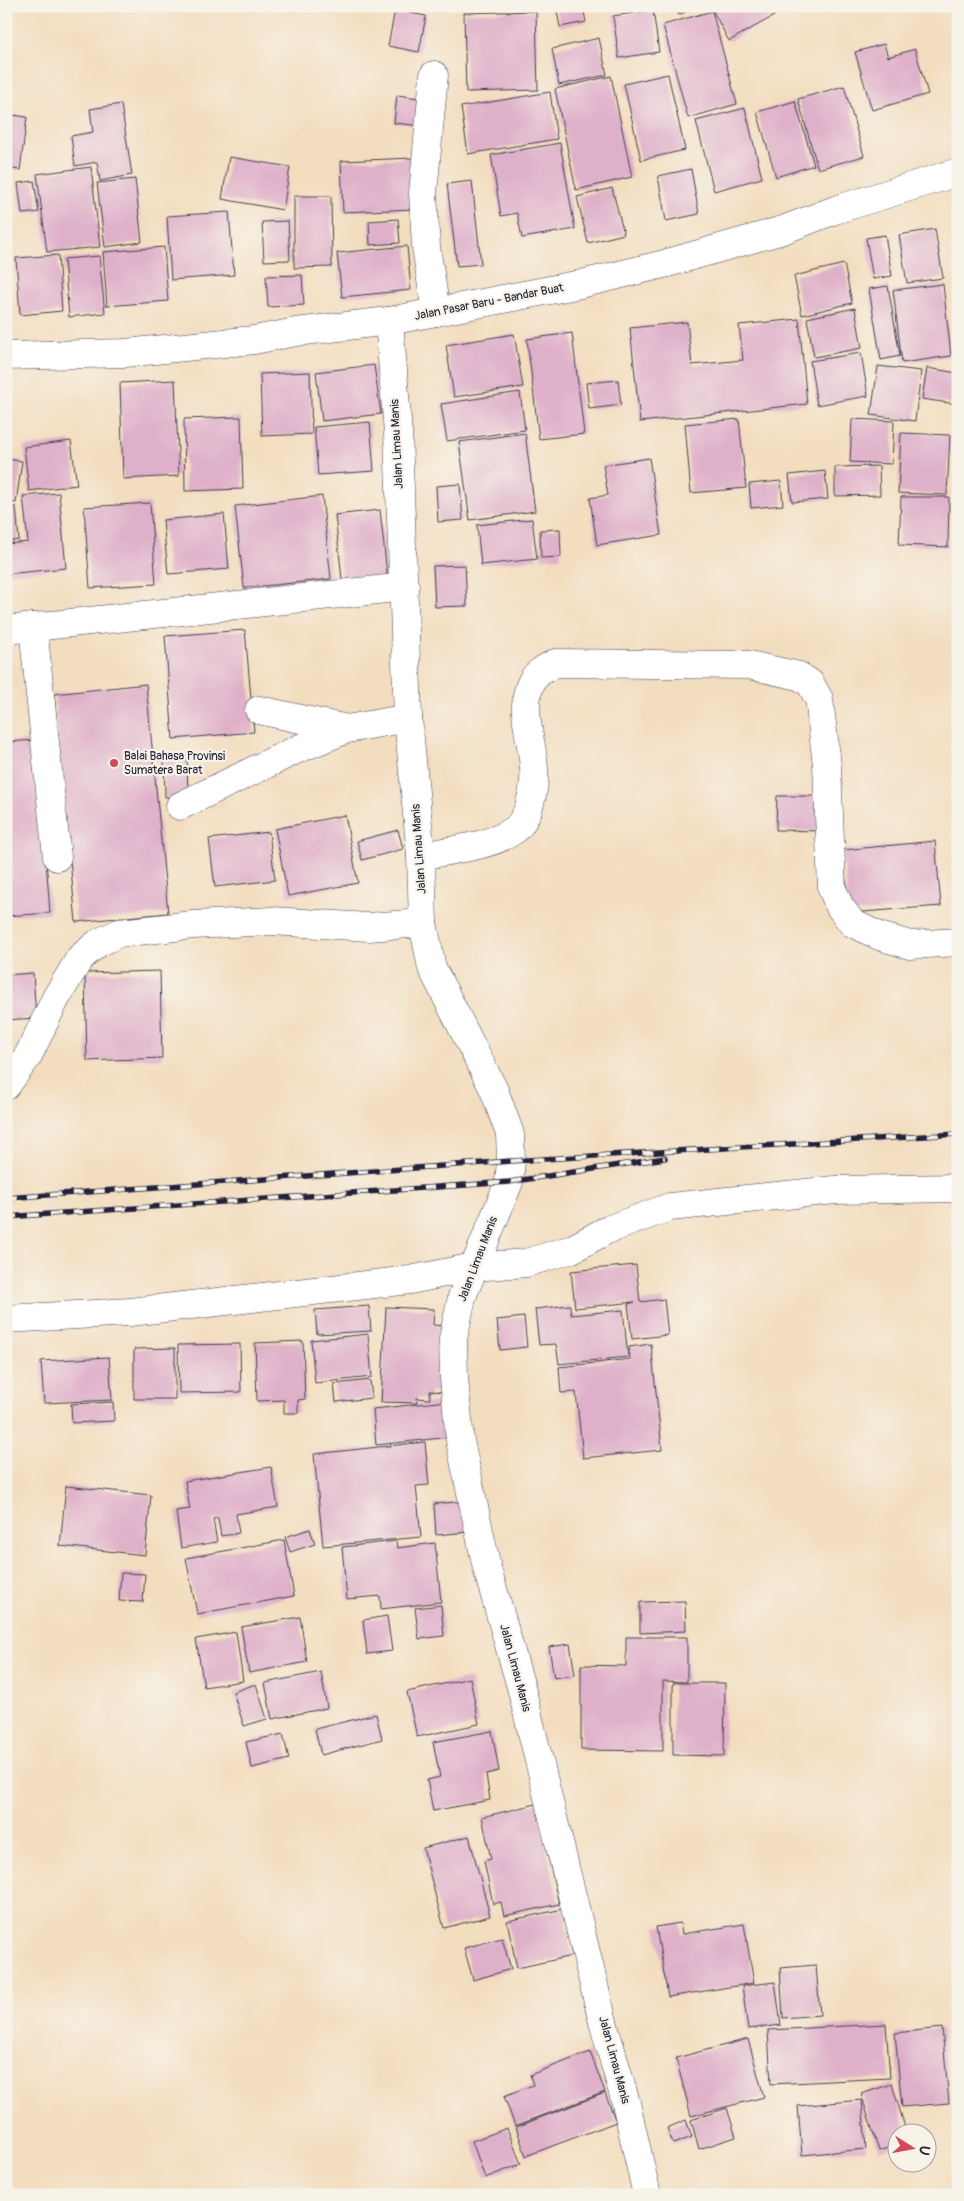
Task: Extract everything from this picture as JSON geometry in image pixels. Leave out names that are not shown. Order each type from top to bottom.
[{"type":"street","points":[[434,76],[422,193],[426,247],[436,312]]},
{"type":"street","name":"Jalan Pasar Baru - Bandar Buat","points":[[6,356],[125,353],[254,340],[296,332],[389,321],[581,284],[664,264],[783,230],[835,210],[958,172]]},
{"type":"street","name":"Jalan Limau Manis","points":[[389,321],[398,433],[405,587],[408,718],[421,856],[423,923],[432,968],[494,1090],[510,1134],[511,1161],[509,1182],[462,1297],[454,1339],[454,1378],[460,1441],[487,1568],[520,1686],[626,2103],[647,2195]]},
{"type":"street","points":[[6,630],[405,587]]},
{"type":"street","points":[[33,627],[57,857]]},
{"type":"street","points":[[421,856],[492,841],[514,831],[523,821],[531,801],[535,778],[526,706],[532,680],[542,670],[555,663],[749,665],[799,676],[810,684],[819,699],[827,765],[832,888],[840,908],[852,923],[880,936],[910,944],[958,942]]},
{"type":"street","points":[[259,710],[347,730]]},
{"type":"street","points":[[180,806],[298,749],[347,730],[408,718]]},
{"type":"street","points":[[6,1086],[28,1056],[56,998],[80,958],[98,943],[119,933],[193,925],[272,921],[368,928],[423,923]]},
{"type":"street","points":[[6,1320],[130,1312],[410,1280],[474,1268],[526,1263],[572,1249],[607,1230],[670,1208],[836,1190],[958,1188]]},
{"type":"building","points":[[556,6],[583,6],[586,22],[560,27]]},
{"type":"building","points":[[675,6],[696,6],[679,15]]},
{"type":"building","points":[[710,6],[769,6],[774,16],[729,41]]},
{"type":"building","points":[[395,10],[426,16],[419,52],[388,46]]},
{"type":"building","points":[[653,10],[659,52],[619,58],[613,16]]},
{"type":"building","points":[[536,11],[538,90],[466,92],[464,13]]},
{"type":"building","points":[[712,11],[737,104],[688,118],[663,25]]},
{"type":"building","points":[[599,38],[607,75],[559,85],[552,49]]},
{"type":"building","points":[[884,44],[888,57],[915,49],[928,94],[872,110],[855,52]]},
{"type":"building","points":[[668,74],[685,150],[641,160],[624,84]]},
{"type":"building","points":[[611,76],[632,177],[576,190],[555,89]]},
{"type":"building","points":[[844,86],[864,156],[818,169],[798,99]]},
{"type":"building","points":[[550,92],[557,139],[468,154],[461,107]]},
{"type":"building","points":[[397,95],[425,99],[422,126],[394,123]]},
{"type":"building","points":[[795,101],[814,165],[776,177],[757,112]]},
{"type":"building","points":[[121,104],[132,175],[100,181],[97,162],[75,166],[71,136],[93,132],[90,109]]},
{"type":"building","points":[[745,108],[762,178],[714,191],[696,121]]},
{"type":"building","points":[[6,114],[27,117],[20,170],[6,168]]},
{"type":"building","points":[[560,143],[575,229],[522,238],[517,213],[501,216],[491,155]]},
{"type":"building","points":[[229,157],[290,167],[283,210],[222,199]]},
{"type":"building","points":[[413,158],[415,209],[343,212],[341,161]]},
{"type":"building","points":[[91,167],[100,247],[47,252],[37,174]]},
{"type":"building","points":[[691,169],[699,214],[666,221],[658,176]]},
{"type":"building","points":[[135,179],[142,242],[105,247],[97,183]]},
{"type":"building","points":[[34,181],[39,212],[22,214],[18,183]]},
{"type":"building","points":[[472,181],[481,264],[457,266],[447,184]]},
{"type":"building","points":[[612,188],[624,234],[588,243],[577,197]]},
{"type":"building","points":[[294,196],[331,196],[332,267],[294,268]]},
{"type":"building","points":[[229,212],[234,275],[171,280],[167,216]]},
{"type":"building","points":[[398,219],[400,243],[370,245],[369,221]]},
{"type":"building","points":[[288,221],[290,260],[264,261],[262,222]]},
{"type":"building","points":[[935,229],[943,278],[907,283],[899,235]]},
{"type":"building","points":[[885,235],[892,276],[873,279],[866,238]]},
{"type":"building","points":[[407,246],[411,290],[342,297],[337,253]]},
{"type":"building","points":[[164,247],[168,301],[107,306],[103,252]]},
{"type":"building","points":[[58,255],[62,311],[20,315],[16,258]]},
{"type":"building","points":[[99,256],[105,313],[69,317],[64,259]]},
{"type":"building","points":[[844,264],[852,303],[802,315],[794,276]]},
{"type":"building","points":[[302,275],[304,305],[268,307],[266,276]]},
{"type":"building","points":[[943,284],[951,356],[902,363],[893,290]]},
{"type":"building","points":[[888,286],[900,356],[881,360],[869,289]]},
{"type":"building","points":[[855,308],[862,348],[814,357],[807,318]]},
{"type":"building","points":[[799,319],[807,404],[640,422],[630,328],[687,322],[692,365],[743,360],[739,325]]},
{"type":"building","points":[[572,333],[584,434],[539,439],[527,339]]},
{"type":"building","points":[[514,334],[523,387],[454,397],[446,345]]},
{"type":"building","points":[[861,353],[868,396],[817,405],[810,361]]},
{"type":"building","points":[[374,365],[381,414],[322,421],[316,372]]},
{"type":"building","points":[[878,366],[921,371],[915,421],[871,415]]},
{"type":"building","points":[[927,368],[958,373],[956,404],[922,399]]},
{"type":"building","points":[[310,372],[312,434],[262,436],[260,374]]},
{"type":"building","points":[[175,380],[179,476],[123,479],[120,383]]},
{"type":"building","points":[[618,380],[621,405],[589,409],[586,383]]},
{"type":"building","points":[[520,392],[525,430],[447,441],[441,404]]},
{"type":"building","points":[[241,417],[243,489],[185,491],[184,419]]},
{"type":"building","points":[[739,419],[746,488],[691,493],[685,424]]},
{"type":"building","points":[[852,419],[894,421],[892,464],[850,462]]},
{"type":"building","points":[[370,422],[374,471],[318,475],[314,427]]},
{"type":"building","points":[[525,433],[535,511],[470,520],[459,442]]},
{"type":"building","points":[[901,433],[950,435],[947,495],[898,493]]},
{"type":"building","points":[[71,441],[77,485],[29,491],[24,447]]},
{"type":"building","points":[[649,458],[661,535],[597,545],[590,498],[608,495],[603,465]]},
{"type":"building","points":[[6,459],[22,461],[16,503],[6,502]]},
{"type":"building","points":[[879,466],[880,495],[835,496],[835,467]]},
{"type":"building","points":[[825,471],[828,499],[792,502],[789,475]]},
{"type":"building","points":[[781,481],[783,505],[751,508],[749,484]]},
{"type":"building","points":[[460,484],[463,520],[438,522],[436,486]]},
{"type":"building","points":[[59,493],[66,568],[6,574],[6,544],[28,542],[23,496]]},
{"type":"building","points":[[322,496],[331,579],[244,588],[235,506]]},
{"type":"building","points":[[901,497],[949,497],[948,547],[899,545]]},
{"type":"building","points":[[150,503],[156,584],[90,588],[84,507]]},
{"type":"building","points":[[16,507],[19,540],[6,542],[6,508]]},
{"type":"building","points":[[380,510],[388,583],[343,588],[335,515]]},
{"type":"building","points":[[224,514],[229,569],[168,574],[163,520]]},
{"type":"building","points":[[532,519],[537,559],[481,565],[477,525]]},
{"type":"building","points":[[560,529],[561,557],[541,558],[540,530]]},
{"type":"building","points":[[465,565],[467,606],[435,607],[433,566]]},
{"type":"building","points":[[245,630],[254,732],[173,739],[165,636]]},
{"type":"building","points":[[146,684],[168,913],[76,922],[54,694]]},
{"type":"building","points":[[37,740],[50,913],[6,916],[6,742]]},
{"type":"building","points":[[164,756],[187,756],[188,797],[165,797]]},
{"type":"building","points":[[777,796],[820,796],[820,831],[776,830]]},
{"type":"building","points":[[345,815],[358,883],[288,896],[275,829]]},
{"type":"building","points":[[398,830],[403,849],[362,860],[357,841]]},
{"type":"building","points":[[269,832],[275,880],[215,887],[209,839]]},
{"type":"building","points":[[935,841],[941,906],[849,913],[843,850]]},
{"type":"building","points":[[160,971],[162,1058],[87,1061],[85,973]]},
{"type":"building","points":[[33,973],[36,1018],[6,1020],[6,975]]},
{"type":"building","points":[[636,1265],[640,1302],[664,1299],[668,1335],[632,1339],[628,1304],[635,1302],[575,1308],[571,1271]]},
{"type":"building","points":[[570,1305],[571,1315],[623,1310],[628,1357],[559,1364],[556,1344],[539,1345],[535,1309]]},
{"type":"building","points":[[369,1306],[371,1331],[317,1334],[315,1310]]},
{"type":"building","points":[[386,1307],[434,1309],[433,1325],[448,1326],[444,1392],[430,1391],[430,1399],[417,1398],[417,1403],[381,1402]]},
{"type":"building","points":[[524,1317],[527,1347],[500,1350],[497,1320]]},
{"type":"building","points":[[368,1334],[372,1377],[315,1383],[311,1340]]},
{"type":"building","points":[[303,1341],[305,1399],[298,1400],[298,1413],[284,1413],[284,1400],[257,1401],[255,1343]]},
{"type":"building","points":[[240,1344],[241,1392],[179,1393],[178,1345]]},
{"type":"building","points":[[651,1344],[662,1450],[583,1458],[576,1392],[561,1393],[559,1367],[630,1359],[629,1347]]},
{"type":"building","points":[[175,1348],[175,1399],[134,1399],[134,1349]]},
{"type":"building","points":[[109,1357],[112,1400],[44,1403],[41,1361]]},
{"type":"building","points":[[370,1380],[372,1398],[336,1402],[334,1384]]},
{"type":"building","points":[[448,1401],[451,1437],[376,1445],[373,1409]]},
{"type":"building","points":[[113,1402],[114,1421],[72,1423],[71,1404]]},
{"type":"building","points":[[425,1442],[429,1485],[416,1486],[421,1537],[323,1546],[314,1454]]},
{"type":"building","points":[[271,1467],[278,1507],[236,1514],[239,1533],[221,1536],[218,1518],[213,1519],[217,1542],[181,1548],[176,1511],[190,1509],[185,1481]]},
{"type":"building","points":[[66,1486],[151,1495],[145,1555],[60,1546]]},
{"type":"building","points":[[466,1501],[469,1532],[436,1535],[434,1504]]},
{"type":"building","points":[[310,1529],[315,1544],[290,1552],[285,1537]]},
{"type":"building","points":[[284,1540],[294,1596],[197,1614],[186,1558]]},
{"type":"building","points":[[396,1541],[397,1548],[435,1543],[441,1602],[381,1609],[380,1596],[347,1599],[342,1547]]},
{"type":"building","points":[[121,1573],[145,1574],[143,1602],[119,1601]]},
{"type":"building","points":[[685,1601],[686,1631],[640,1633],[640,1602]]},
{"type":"building","points":[[441,1605],[444,1636],[419,1639],[415,1608]]},
{"type":"building","points":[[387,1616],[392,1651],[367,1654],[363,1620]]},
{"type":"building","points":[[300,1617],[307,1662],[249,1673],[241,1627]]},
{"type":"building","points":[[236,1632],[243,1681],[204,1687],[196,1639]]},
{"type":"building","points":[[626,1637],[687,1637],[687,1682],[663,1681],[663,1751],[581,1750],[581,1665],[626,1666]]},
{"type":"building","points":[[570,1644],[575,1675],[554,1678],[549,1647]]},
{"type":"building","points":[[321,1672],[327,1708],[272,1719],[265,1683]]},
{"type":"building","points":[[470,1678],[479,1724],[417,1737],[407,1692]]},
{"type":"building","points":[[673,1683],[725,1683],[724,1756],[673,1755]]},
{"type":"building","points":[[256,1684],[267,1719],[244,1726],[233,1692]]},
{"type":"building","points":[[376,1714],[382,1739],[321,1755],[315,1729]]},
{"type":"building","points":[[492,1731],[499,1771],[486,1774],[490,1800],[433,1811],[427,1780],[440,1777],[433,1742]]},
{"type":"building","points":[[283,1734],[289,1759],[252,1768],[246,1742]]},
{"type":"building","points":[[536,1804],[559,1904],[504,1916],[501,1902],[493,1904],[484,1861],[491,1859],[482,1817]]},
{"type":"building","points":[[469,1836],[490,1916],[444,1928],[423,1848]]},
{"type":"building","points":[[563,1909],[572,1956],[517,1968],[507,1921]]},
{"type":"building","points":[[680,1923],[682,1934],[744,1924],[754,1983],[668,1997],[656,1927]]},
{"type":"building","points":[[502,1938],[511,1969],[473,1980],[464,1948]]},
{"type":"building","points":[[816,1965],[820,2015],[783,2018],[780,1968]]},
{"type":"building","points":[[775,1982],[781,2025],[748,2029],[742,1986]]},
{"type":"building","points":[[886,2024],[890,2078],[771,2084],[768,2030]]},
{"type":"building","points":[[942,2028],[949,2103],[902,2107],[895,2033]]},
{"type":"building","points":[[748,2039],[764,2097],[691,2116],[676,2058]]},
{"type":"building","points":[[590,2052],[605,2092],[515,2126],[504,2096],[533,2085],[530,2075]]},
{"type":"building","points":[[892,2084],[904,2124],[886,2124],[886,2149],[879,2151],[861,2094]]},
{"type":"building","points":[[605,2093],[616,2122],[526,2156],[516,2127]]},
{"type":"building","points":[[862,2100],[866,2149],[802,2155],[798,2106]]},
{"type":"building","points":[[727,2108],[736,2137],[699,2149],[691,2120]]},
{"type":"building","points":[[686,2120],[692,2137],[673,2144],[667,2128]]},
{"type":"building","points":[[507,2128],[521,2164],[485,2178],[472,2141]]},
{"type":"railway","points":[[6,1198],[511,1161],[958,1134]]},
{"type":"railway","points":[[6,1217],[509,1182],[665,1158]]},
{"type":"place","name":"Balai Bahasa Provinsi Sumatera Barat","points":[[114,763]]}]
